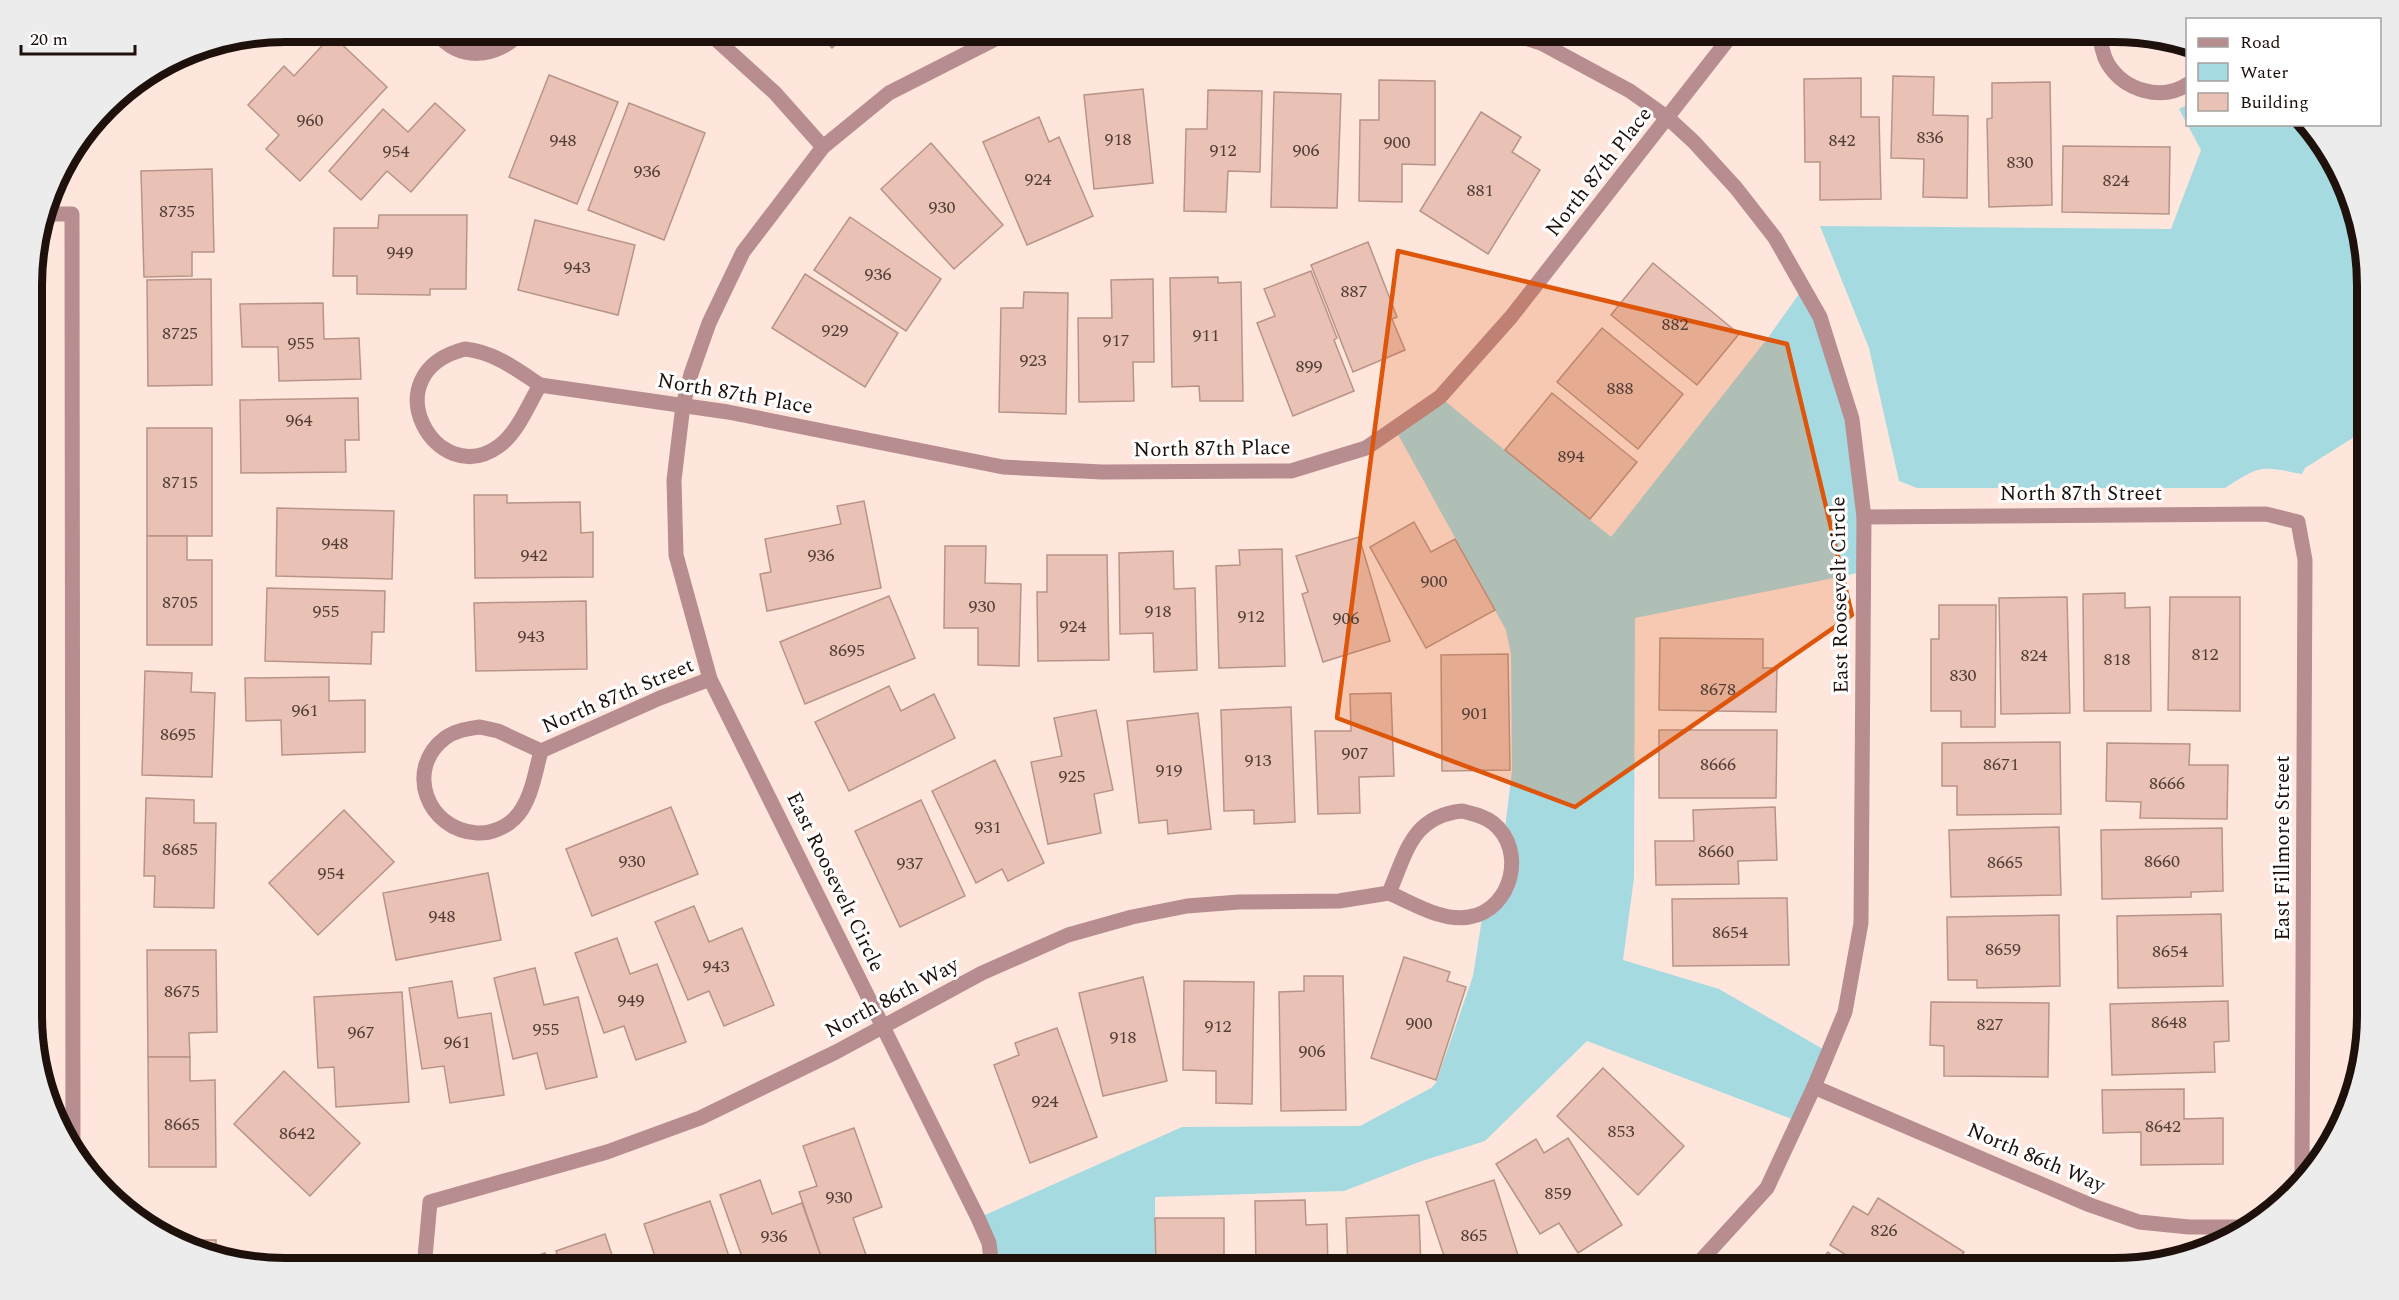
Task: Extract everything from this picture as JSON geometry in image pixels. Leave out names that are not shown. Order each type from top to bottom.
[{"type":"street","points":[[445,42],[456,50],[472,54],[489,53],[505,47],[510,42]]},
{"type":"street","points":[[719,42],[775,93],[823,147]]},
{"type":"street","name":"East Roosevelt Circle","points":[[989,42],[890,93],[823,147],[743,252],[709,323],[691,374],[683,405],[674,480],[676,555],[710,680],[978,1218],[991,1258]]},
{"type":"street","name":"East Roosevelt Circle","points":[[1534,42],[1551,48],[1630,91],[1668,118],[1736,188],[1775,238],[1820,317],[1852,419],[1864,517],[1861,923],[1845,1012],[1814,1087],[1767,1188],[1703,1258]]},
{"type":"street","name":"North 87th Place","points":[[540,385],[512,435],[498,447],[482,454],[464,455],[447,451],[432,440],[422,426],[416,409],[417,392],[423,376],[434,362],[448,353],[465,349],[482,351],[498,357],[540,385],[745,415],[1003,467],[1102,472],[1291,471],[1366,448],[1440,397],[1511,317],[1726,42]]},
{"type":"street","points":[[2101,42],[2107,63],[2132,87],[2148,92],[2166,92],[2186,84]]},
{"type":"street","points":[[53,213],[72,213],[73,1132]]},
{"type":"street","name":"North 87th Street","points":[[1864,517],[2266,514],[2298,522]]},
{"type":"street","name":"East Fillmore Street","points":[[2298,522],[2305,560],[2302,1169]]},
{"type":"street","name":"North 87th Street","points":[[541,751],[524,805],[514,819],[500,829],[483,834],[450,827],[437,816],[428,802],[424,785],[425,767],[433,750],[446,737],[462,729],[480,727],[498,731],[541,751],[662,698],[710,680]]},
{"type":"street","points":[[1462,811],[1479,815],[1493,823],[1508,845],[1512,872],[1507,889],[1496,903],[1483,912],[1469,917],[1438,914],[1389,893],[1418,831],[1430,820],[1446,813],[1462,811]]},
{"type":"street","name":"North 86th Way","points":[[425,1258],[430,1202],[607,1152],[700,1118],[837,1052],[982,973],[1068,935],[1132,917],[1187,906],[1239,902],[1339,901],[1389,893]]},
{"type":"street","name":"North 86th Way","points":[[1814,1087],[2090,1205],[2139,1222],[2189,1227],[2232,1227]]},
{"type":"highlighted area","points":[[1398,251],[1787,344],[1852,615],[1575,807],[1337,718]]},
{"type":"water","points":[[2186,106],[2186,122],[2179,109]]},
{"type":"water","points":[[2188,126],[2298,126],[2316,150],[2332,178],[2349,222],[2355,253],[2357,435],[2305,468],[2302,474],[2261,469],[2225,488],[1917,488],[1899,481],[1869,348],[1820,226],[2171,229],[2201,150]]},
{"type":"water","points":[[1804,287],[1852,419],[1863,572],[1635,618],[1634,878],[1623,960],[1719,989],[1828,1052],[1797,1121],[1587,1041],[1485,1141],[1419,1162],[1344,1191],[1155,1197],[1155,1258],[979,1258],[990,1254],[978,1218],[1182,1127],[1360,1126],[1431,1088],[1436,1083],[1473,976],[1483,912],[1507,889],[1504,836],[1512,771],[1511,655],[1506,630],[1395,429],[1440,397],[1611,537],[1767,339]]},
{"type":"building","points":[[326,42],[339,42],[387,87],[300,181],[266,149],[279,135],[248,105],[284,66],[294,76]]},
{"type":"building","points":[[826,42],[839,42],[832,48]]},
{"type":"building","points":[[549,75],[618,102],[577,204],[509,177]]},
{"type":"building","points":[[1893,76],[1934,77],[1933,115],[1968,116],[1967,198],[1923,197],[1924,159],[1891,158]]},
{"type":"building","points":[[1861,78],[1861,117],[1879,117],[1881,199],[1820,200],[1820,162],[1805,162],[1804,79]]},
{"type":"building","points":[[1379,80],[1435,81],[1435,165],[1402,164],[1402,202],[1359,201],[1360,120],[1379,120]]},
{"type":"building","points":[[2050,82],[2052,205],[1989,207],[1987,119],[1992,118],[1992,83]]},
{"type":"building","points":[[1143,89],[1153,183],[1094,189],[1084,95]]},
{"type":"building","points":[[1208,90],[1262,91],[1260,172],[1228,171],[1226,212],[1184,211],[1186,129],[1207,129]]},
{"type":"building","points":[[1274,92],[1341,94],[1337,208],[1271,207]]},
{"type":"building","points":[[435,103],[465,130],[411,192],[387,171],[361,200],[329,171],[383,109],[408,132]]},
{"type":"building","points":[[629,103],[705,133],[664,240],[588,210]]},
{"type":"building","points":[[1481,112],[1521,137],[1512,152],[1540,170],[1488,254],[1420,211]]},
{"type":"building","points":[[1039,117],[1049,142],[1059,137],[1093,216],[1027,245],[983,142]]},
{"type":"building","points":[[931,143],[1003,225],[954,269],[881,189]]},
{"type":"building","points":[[2063,146],[2170,147],[2169,214],[2062,212]]},
{"type":"building","points":[[212,169],[214,252],[192,252],[192,276],[144,277],[141,171]]},
{"type":"building","points":[[379,215],[467,215],[466,289],[430,289],[430,295],[357,294],[357,276],[333,276],[334,228],[378,228]]},
{"type":"building","points":[[850,217],[941,279],[906,331],[814,270]]},
{"type":"building","points":[[535,220],[635,245],[618,315],[518,290]]},
{"type":"building","points":[[1368,242],[1397,317],[1392,319],[1405,350],[1353,372],[1311,265]]},
{"type":"building","points":[[1653,263],[1739,334],[1697,385],[1611,315]]},
{"type":"building","points":[[1311,271],[1337,338],[1334,340],[1354,391],[1293,416],[1257,323],[1275,316],[1264,289]]},
{"type":"building","points":[[805,274],[898,333],[865,387],[772,328]]},
{"type":"building","points":[[1218,277],[1218,283],[1241,282],[1243,401],[1200,401],[1199,386],[1172,387],[1170,278]]},
{"type":"building","points":[[211,279],[212,385],[148,386],[147,280]]},
{"type":"building","points":[[1153,279],[1154,362],[1133,362],[1134,401],[1079,402],[1078,318],[1112,318],[1111,280]]},
{"type":"building","points":[[1024,292],[1068,293],[1066,414],[999,412],[1001,308],[1023,308]]},
{"type":"building","points":[[323,303],[324,339],[359,338],[361,379],[279,381],[278,347],[242,347],[240,304]]},
{"type":"building","points":[[1602,328],[1683,394],[1638,449],[1557,382]]},
{"type":"building","points":[[1552,393],[1637,462],[1590,519],[1505,450]]},
{"type":"building","points":[[358,398],[359,440],[345,440],[346,472],[241,473],[240,400]]},
{"type":"building","points":[[147,428],[212,428],[212,536],[147,536]]},
{"type":"building","points":[[474,495],[507,495],[507,503],[580,502],[581,533],[593,532],[593,577],[475,578]]},
{"type":"building","points":[[864,501],[881,588],[767,611],[760,574],[771,572],[765,539],[841,524],[837,506]]},
{"type":"building","points":[[277,508],[394,511],[392,579],[276,576]]},
{"type":"building","points":[[1414,522],[1431,552],[1455,539],[1495,610],[1426,648],[1370,547]]},
{"type":"building","points":[[147,536],[187,536],[187,560],[212,560],[212,645],[147,645]]},
{"type":"building","points":[[1359,537],[1390,641],[1323,662],[1302,594],[1308,592],[1296,556]]},
{"type":"building","points":[[945,546],[986,546],[985,583],[1021,584],[1019,666],[978,665],[978,628],[944,628]]},
{"type":"building","points":[[1282,549],[1285,666],[1219,668],[1216,566],[1240,565],[1239,550]]},
{"type":"building","points":[[1173,551],[1174,589],[1195,588],[1197,670],[1154,672],[1153,633],[1120,634],[1119,553]]},
{"type":"building","points":[[1047,555],[1107,555],[1109,660],[1038,661],[1037,592],[1047,592]]},
{"type":"building","points":[[267,588],[385,591],[384,632],[372,632],[371,664],[265,661]]},
{"type":"building","points":[[2125,593],[2125,608],[2150,607],[2151,711],[2084,711],[2083,594]]},
{"type":"building","points":[[889,596],[915,658],[805,704],[780,642]]},
{"type":"building","points":[[2067,597],[2070,713],[2001,714],[1999,598]]},
{"type":"building","points":[[2170,597],[2240,597],[2240,711],[2168,710]]},
{"type":"building","points":[[586,601],[587,669],[476,671],[474,603]]},
{"type":"building","points":[[1939,605],[1996,605],[1995,727],[1961,727],[1961,711],[1931,711],[1931,639],[1939,639]]},
{"type":"building","points":[[1660,638],[1763,639],[1763,668],[1777,668],[1776,712],[1659,710]]},
{"type":"building","points":[[1508,654],[1510,770],[1442,771],[1441,655]]},
{"type":"building","points":[[145,671],[192,673],[191,692],[215,693],[212,777],[142,775]]},
{"type":"building","points":[[329,677],[329,701],[365,700],[365,752],[282,755],[281,720],[246,721],[245,678]]},
{"type":"building","points":[[889,686],[901,711],[934,694],[955,738],[849,791],[815,722]]},
{"type":"building","points":[[1391,693],[1394,776],[1359,777],[1360,813],[1318,814],[1315,731],[1351,731],[1350,694]]},
{"type":"building","points":[[1291,707],[1295,822],[1254,824],[1254,810],[1224,811],[1221,710]]},
{"type":"building","points":[[1096,710],[1113,790],[1094,794],[1101,833],[1048,844],[1031,762],[1062,756],[1054,718]]},
{"type":"building","points":[[1198,713],[1211,829],[1168,834],[1167,820],[1139,823],[1127,721]]},
{"type":"building","points":[[1659,730],[1777,730],[1776,798],[1659,798]]},
{"type":"building","points":[[2060,742],[2061,814],[1957,815],[1957,786],[1942,786],[1942,743]]},
{"type":"building","points":[[2107,743],[2190,744],[2189,765],[2228,765],[2227,819],[2140,818],[2141,802],[2106,801]]},
{"type":"building","points":[[995,760],[1044,863],[1008,881],[1002,869],[976,883],[932,791]]},
{"type":"building","points":[[146,798],[194,800],[194,823],[216,823],[214,908],[154,907],[155,876],[144,876]]},
{"type":"building","points":[[921,800],[965,896],[900,927],[855,831]]},
{"type":"building","points":[[671,807],[698,874],[592,916],[566,849]]},
{"type":"building","points":[[1775,807],[1777,860],[1738,861],[1739,884],[1656,885],[1655,841],[1694,841],[1693,810]]},
{"type":"building","points":[[344,810],[394,862],[318,935],[269,883]]},
{"type":"building","points":[[2059,827],[2061,895],[1951,897],[1949,830]]},
{"type":"building","points":[[2222,828],[2223,891],[2191,892],[2191,897],[2102,899],[2101,830]]},
{"type":"building","points":[[488,873],[501,940],[396,960],[383,893]]},
{"type":"building","points":[[1787,898],[1789,965],[1673,966],[1672,899]]},
{"type":"building","points":[[694,906],[709,942],[742,928],[774,1005],[724,1026],[709,991],[688,1000],[655,922]]},
{"type":"building","points":[[2221,914],[2223,986],[2118,988],[2117,916]]},
{"type":"building","points":[[2059,915],[2060,986],[1977,988],[1977,980],[1948,980],[1947,917]]},
{"type":"building","points":[[617,938],[630,974],[657,964],[686,1042],[636,1060],[624,1026],[604,1033],[575,953]]},
{"type":"building","points":[[147,950],[216,950],[217,1032],[189,1033],[190,1057],[148,1057]]},
{"type":"building","points":[[1404,957],[1450,972],[1447,981],[1466,987],[1436,1080],[1371,1058]]},
{"type":"building","points":[[535,968],[544,1005],[578,997],[597,1077],[546,1089],[537,1053],[513,1059],[494,978]]},
{"type":"building","points":[[1304,976],[1343,976],[1346,1110],[1281,1111],[1279,992],[1304,991]]},
{"type":"building","points":[[1143,977],[1167,1081],[1103,1096],[1079,993]]},
{"type":"building","points":[[452,981],[458,1018],[491,1013],[504,1095],[450,1103],[444,1066],[422,1069],[409,988]]},
{"type":"building","points":[[1184,981],[1254,982],[1252,1104],[1216,1103],[1216,1071],[1183,1070]]},
{"type":"building","points":[[402,992],[409,1102],[336,1107],[334,1067],[318,1068],[314,997]]},
{"type":"building","points":[[2228,1001],[2229,1041],[2214,1042],[2215,1072],[2112,1075],[2110,1004]]},
{"type":"building","points":[[1931,1002],[2049,1003],[2048,1077],[1944,1076],[1944,1046],[1930,1045]]},
{"type":"building","points":[[1057,1028],[1097,1137],[1030,1163],[994,1065],[1019,1055],[1015,1043]]},
{"type":"building","points":[[148,1057],[190,1057],[190,1081],[215,1080],[216,1167],[149,1167]]},
{"type":"building","points":[[1603,1068],[1684,1146],[1638,1195],[1557,1116]]},
{"type":"building","points":[[284,1071],[360,1143],[310,1196],[234,1124]]},
{"type":"building","points":[[2184,1089],[2184,1119],[2223,1118],[2223,1164],[2141,1165],[2141,1132],[2103,1133],[2102,1090]]},
{"type":"building","points":[[854,1128],[882,1207],[853,1218],[866,1255],[857,1258],[822,1258],[799,1192],[817,1186],[803,1146]]},
{"type":"building","points":[[1568,1138],[1622,1225],[1578,1253],[1559,1223],[1540,1234],[1496,1164],[1536,1139],[1544,1153]]},
{"type":"building","points":[[760,1180],[772,1214],[802,1203],[821,1258],[742,1258],[720,1195]]},
{"type":"building","points":[[1494,1180],[1519,1258],[1445,1258],[1426,1202]]},
{"type":"building","points":[[1878,1198],[1964,1252],[1960,1258],[1851,1258],[1830,1245],[1853,1206],[1868,1215]]},
{"type":"building","points":[[1305,1200],[1306,1225],[1327,1224],[1328,1258],[1256,1258],[1255,1201]]},
{"type":"building","points":[[710,1201],[730,1258],[656,1258],[644,1224]]},
{"type":"building","points":[[1419,1215],[1421,1258],[1348,1258],[1346,1218]]},
{"type":"building","points":[[1155,1218],[1224,1218],[1224,1258],[1156,1258]]},
{"type":"building","points":[[605,1234],[613,1258],[558,1258],[556,1251]]},
{"type":"building","points":[[194,1240],[216,1240],[216,1248]]},
{"type":"building","points":[[1828,1252],[1835,1258],[1823,1258]]},
{"type":"building","points":[[545,1253],[547,1258],[530,1258]]}]
